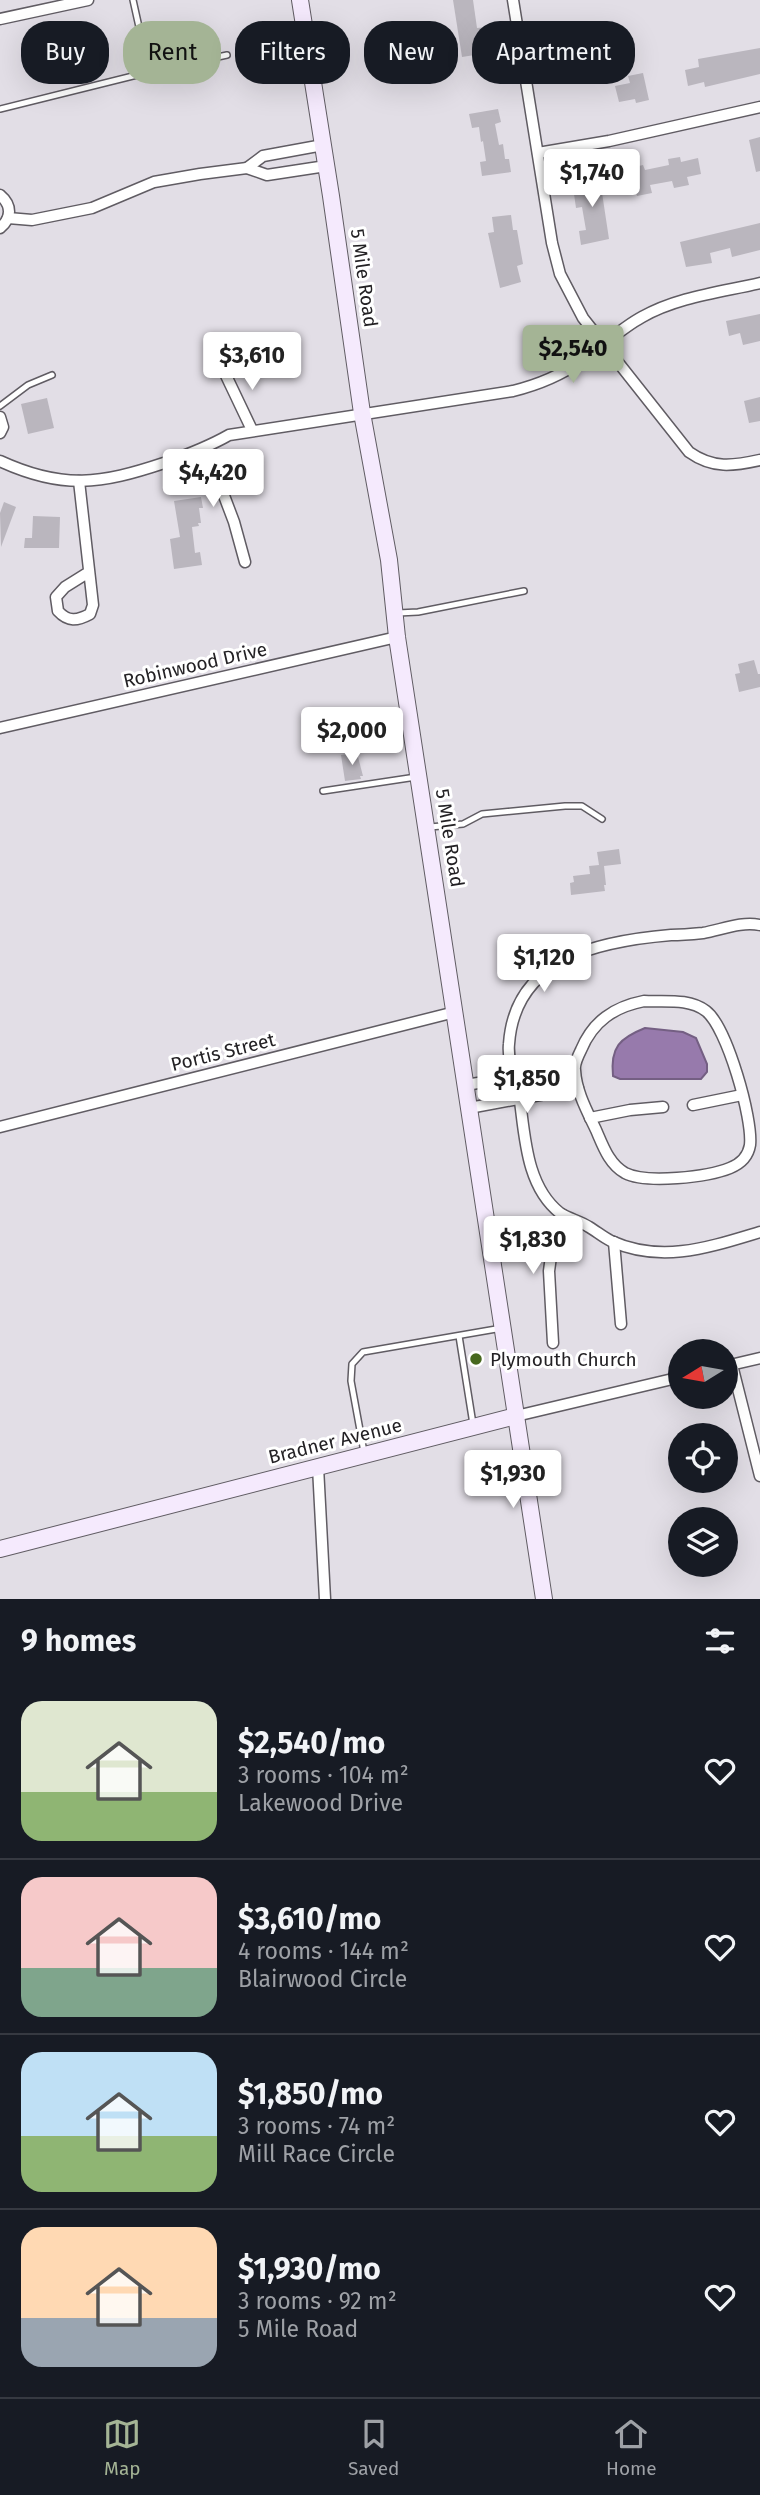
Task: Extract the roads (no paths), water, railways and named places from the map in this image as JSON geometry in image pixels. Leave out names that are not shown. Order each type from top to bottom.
[{"type":"street","points":[[0,19],[88,0]]},
{"type":"street","name":"5 Mile Road","points":[[300,0],[362,413],[387,548],[397,637],[544,1599]]},
{"type":"street","points":[[513,0],[552,243],[560,274],[583,318],[689,452],[706,462],[724,466],[760,460]]},
{"type":"street","points":[[538,153],[623,139],[760,107]]},
{"type":"street","points":[[247,168],[263,156],[323,145]]},
{"type":"street","points":[[8,218],[32,220],[92,208],[154,182],[247,168],[267,175],[326,166]]},
{"type":"street","points":[[0,195],[8,205],[8,218],[0,228]]},
{"type":"street","points":[[0,461],[41,476],[101,481],[206,448],[229,435],[527,387],[564,372],[653,311],[670,304],[760,283]]},
{"type":"street","points":[[222,367],[252,430]]},
{"type":"street","points":[[0,417],[3,427],[0,433]]},
{"type":"street","points":[[206,448],[234,522],[245,562]]},
{"type":"street","points":[[79,481],[89,572],[92,609],[85,617],[68,619],[58,611],[56,597],[65,587],[89,572]]},
{"type":"street","name":"Robinwood Drive","points":[[0,728],[397,637]]},
{"type":"street","points":[[760,926],[747,924],[703,933],[626,941],[576,954],[556,963],[531,984],[516,1013],[508,1047],[531,1167],[545,1195],[563,1215],[614,1242],[653,1252],[677,1253],[710,1247],[760,1232]]},
{"type":"street","points":[[644,1001],[690,1003],[712,1016],[721,1030],[732,1058],[750,1137],[748,1153],[737,1165],[714,1172],[649,1178],[629,1175],[612,1161],[578,1088],[574,1067],[584,1044],[604,1016],[618,1008],[644,1001]]},
{"type":"street","name":"Portis Street","points":[[0,1127],[455,1012]]},
{"type":"street","points":[[466,1085],[574,1067]]},
{"type":"street","points":[[469,1108],[578,1088]]},
{"type":"street","points":[[693,1105],[742,1095]]},
{"type":"street","points":[[590,1118],[663,1107]]},
{"type":"street","points":[[553,1343],[549,1271],[552,1249],[563,1215]]},
{"type":"street","points":[[614,1242],[621,1324]]},
{"type":"street","points":[[738,1363],[760,1358]]},
{"type":"street","name":"Bradner Avenue","points":[[0,1549],[516,1416],[668,1380]]},
{"type":"street","points":[[738,1397],[760,1476]]},
{"type":"street","points":[[318,1467],[325,1599]]},
{"type":"lane","points":[[133,0],[138,21]]},
{"type":"lane","points":[[221,56],[227,55]]},
{"type":"lane","points":[[0,109],[123,78]]},
{"type":"lane","points":[[0,405],[28,385],[52,375]]},
{"type":"lane","points":[[395,613],[418,612],[524,591]]},
{"type":"lane","points":[[323,791],[419,777]]},
{"type":"lane","points":[[427,827],[463,824],[482,814],[565,806],[582,806],[602,818]]},
{"type":"lane","points":[[364,1455],[351,1381],[352,1364],[363,1352],[502,1328]]},
{"type":"lane","points":[[459,1336],[473,1427]]},
{"type":"place","name":"Plymouth Church","points":[[476,1359]]}]
